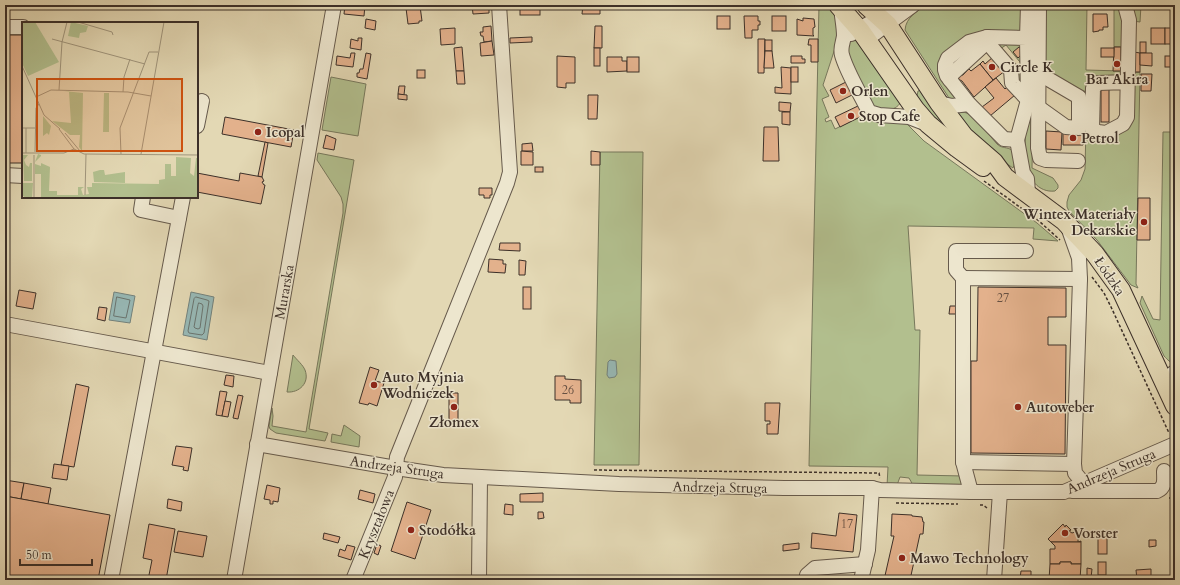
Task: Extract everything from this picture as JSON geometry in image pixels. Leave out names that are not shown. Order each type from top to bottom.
[{"type":"main road","name":"Łódzka","points":[[866,5],[884,21],[939,103],[964,136],[994,162],[1005,177]]},
{"type":"main road","name":"Łódzka","points":[[839,7],[864,35],[914,109],[928,124],[957,148],[988,170],[1005,177],[1059,217],[1095,254],[1121,290],[1169,376],[1175,406]]},
{"type":"street","name":"Murarska","points":[[234,580],[334,5]]},
{"type":"street","name":"Kryształowa","points":[[354,580],[395,477],[397,457],[507,184],[510,172],[499,5]]},
{"type":"street","points":[[884,21],[896,5]]},
{"type":"street","points":[[844,38],[864,35],[884,21],[913,5]]},
{"type":"street","points":[[1028,5],[1027,38],[1040,158],[1046,160],[1078,161]]},
{"type":"street","points":[[1028,193],[1027,179],[1023,173],[1017,140],[1033,104],[1038,73],[1039,5]]},
{"type":"street","points":[[1125,5],[1129,20],[1128,82]]},
{"type":"street","points":[[839,7],[843,22],[844,38],[842,54],[869,112],[879,115],[909,117],[928,124]]},
{"type":"street","points":[[5,27],[22,28]]},
{"type":"street","points":[[1017,140],[1004,139],[969,104],[944,70],[948,58],[969,42],[1027,38]]},
{"type":"street","points":[[987,40],[1011,70],[1012,83],[1033,104],[1066,127],[1079,128],[1079,97],[1038,73]]},
{"type":"street","points":[[198,121],[202,101]]},
{"type":"street","points":[[939,103],[952,106],[969,104]]},
{"type":"street","points":[[5,175],[22,176]]},
{"type":"street","points":[[143,198],[140,210],[179,218]]},
{"type":"street","points":[[111,580],[183,198]]},
{"type":"street","points":[[1068,225],[1079,258],[1080,279],[1074,464],[1075,473],[1084,484]]},
{"type":"street","points":[[971,492],[963,462],[963,278],[956,270],[956,251],[1026,251]]},
{"type":"street","points":[[963,278],[1080,279]]},
{"type":"street","points":[[5,324],[270,373]]},
{"type":"street","name":"Andrzeja Struga","points":[[257,444],[443,475],[619,484],[784,488],[872,488],[884,490],[971,492],[1069,491],[1175,444]]},
{"type":"street","points":[[963,462],[1074,464]]},
{"type":"street","points":[[1069,491],[1157,491],[1162,489],[1164,486],[1164,470]]},
{"type":"street","points":[[479,580],[480,477]]},
{"type":"street","points":[[861,580],[868,550],[872,488]]},
{"type":"street","points":[[994,580],[1000,492]]},
{"type":"street","points":[[806,580],[807,575],[815,568],[865,564]]},
{"type":"green space","points":[[819,5],[827,5],[837,14],[841,30],[823,85],[829,96],[822,99],[829,117],[825,119],[826,122],[831,120],[835,129],[864,115],[905,122],[924,141],[1037,223],[1058,241],[1033,239],[1034,228],[908,226],[915,330],[920,330],[917,475],[964,476],[964,482],[960,487],[913,485],[909,478],[900,477],[897,485],[887,486],[888,467],[809,466]]},
{"type":"green space","points":[[926,5],[1025,5],[1022,28],[1020,31],[947,55],[960,101],[949,98],[905,30],[907,22],[910,18]]},
{"type":"green space","points":[[1045,5],[1087,5],[1086,70],[1121,71],[1121,47],[1114,47],[1114,5],[1121,5],[1125,20],[1124,74],[1087,92],[1068,85],[1052,75],[1044,64]]},
{"type":"green space","points":[[1129,5],[1141,5],[1140,22],[1133,21]]},
{"type":"green space","points":[[856,36],[901,102],[895,108],[885,109],[873,107],[849,62],[846,48],[852,38]]},
{"type":"green space","points":[[1000,41],[1017,42],[1025,48],[1024,85],[1019,83],[1018,72],[1024,67],[1006,45],[1000,49],[998,45]]},
{"type":"green space","points":[[1034,60],[1032,168],[1053,178],[1058,185],[1058,188],[1055,191],[1044,190],[1039,187],[1031,179],[1025,162],[1026,123]]},
{"type":"green space","points":[[1134,72],[1140,72],[1136,284],[1138,288],[1131,285],[1097,240],[1069,211],[1067,207],[1069,195],[1081,180],[1085,169],[1086,126],[1089,136],[1094,141],[1099,143],[1111,138],[1129,123]]},
{"type":"green space","points":[[331,77],[366,84],[358,136],[322,130]]},
{"type":"green space","points":[[921,90],[944,119],[938,125],[917,96],[918,91]]},
{"type":"green space","points":[[958,112],[965,112],[975,118],[997,144],[1012,150],[1015,158],[1013,168],[994,155],[979,142],[957,114]]},
{"type":"green space","points":[[1163,132],[1175,132],[1175,363],[1170,362],[1164,356],[1140,303],[1142,296],[1153,319],[1160,320]]},
{"type":"green space","points":[[600,152],[643,152],[639,465],[594,465]]},
{"type":"green space","points":[[318,153],[354,160],[309,429],[328,433],[325,441],[276,433],[270,429],[269,426],[272,408],[272,426],[306,432],[343,213],[341,197],[317,160]]},
{"type":"green space","points":[[293,355],[304,368],[306,379],[305,383],[299,389],[296,391],[287,392]]},
{"type":"green space","points":[[344,425],[360,436],[359,447],[331,442],[332,434],[341,436]]},
{"type":"water","points":[[114,292],[135,296],[130,323],[109,320]]},
{"type":"water","points":[[191,292],[214,297],[207,340],[183,335]]},
{"type":"water","points":[[610,360],[616,361],[617,374],[615,377],[609,378],[607,375],[608,362]]},
{"type":"building","points":[[345,5],[365,5],[364,16],[344,14]]},
{"type":"building","points":[[472,5],[489,5],[489,13],[473,14]]},
{"type":"building","points":[[520,5],[540,5],[540,15],[520,15]]},
{"type":"building","points":[[583,5],[600,5],[600,14],[582,14]]},
{"type":"building","points":[[420,6],[422,21],[419,21],[419,23],[408,24],[406,8]]},
{"type":"building","points":[[1093,14],[1107,14],[1108,27],[1103,27],[1103,30],[1093,32]]},
{"type":"building","points":[[717,16],[730,16],[730,29],[717,29]]},
{"type":"building","points":[[744,16],[758,16],[758,21],[760,21],[758,30],[752,30],[752,38],[745,38]]},
{"type":"building","points":[[772,16],[786,16],[786,31],[772,31]]},
{"type":"building","points":[[803,18],[814,19],[814,36],[797,35],[797,19],[803,21]]},
{"type":"building","points":[[366,19],[376,21],[375,30],[365,28]]},
{"type":"building","points":[[491,26],[492,41],[484,42],[483,36],[481,36],[480,32],[483,32],[483,27]]},
{"type":"building","points":[[595,26],[602,26],[602,48],[594,48]]},
{"type":"building","points":[[455,28],[455,44],[441,45],[440,29]]},
{"type":"building","points":[[1151,28],[1165,28],[1165,44],[1151,44]]},
{"type":"building","points":[[1165,28],[1175,28],[1175,44],[1165,44]]},
{"type":"building","points":[[5,35],[22,35],[22,163],[5,163]]},
{"type":"building","points":[[532,37],[532,42],[510,43],[510,38]]},
{"type":"building","points":[[358,38],[362,38],[361,50],[350,48],[351,39],[358,41]]},
{"type":"building","points":[[758,39],[765,39],[764,73],[758,73]]},
{"type":"building","points":[[809,39],[818,39],[818,62],[811,62],[811,45],[808,45]]},
{"type":"building","points":[[765,40],[772,40],[772,51],[765,51]]},
{"type":"building","points":[[492,41],[494,55],[481,56],[480,43]]},
{"type":"building","points":[[1140,42],[1146,42],[1146,53],[1140,53]]},
{"type":"building","points":[[462,47],[464,71],[456,71],[454,48]]},
{"type":"building","points":[[1019,47],[1024,52],[1018,58],[1013,52]]},
{"type":"building","name":"Bar Akira","points":[[1114,47],[1121,47],[1121,71],[1113,71]]},
{"type":"building","points":[[594,48],[600,48],[600,66],[594,66]]},
{"type":"building","points":[[1101,48],[1114,48],[1114,57],[1101,57]]},
{"type":"building","points":[[765,51],[772,51],[774,68],[764,68]]},
{"type":"building","points":[[1134,52],[1140,53],[1140,72],[1134,72]]},
{"type":"building","points":[[351,53],[355,53],[353,67],[336,65],[337,56],[350,58]]},
{"type":"building","points":[[366,53],[371,54],[367,79],[357,77],[357,73],[359,73],[360,69],[363,69]]},
{"type":"building","points":[[1140,53],[1152,53],[1152,66],[1140,65]]},
{"type":"building","points":[[557,56],[575,57],[575,83],[566,83],[566,88],[557,87]]},
{"type":"building","points":[[791,56],[802,56],[802,59],[805,59],[805,63],[791,63]]},
{"type":"building","points":[[1165,56],[1172,56],[1172,67],[1165,67]]},
{"type":"building","points":[[607,57],[622,57],[622,61],[627,61],[627,71],[607,72]]},
{"type":"building","points":[[627,57],[639,57],[639,72],[627,72]]},
{"type":"building","name":"Circle K","points":[[993,57],[1005,71],[993,80],[980,64],[983,61],[985,64]]},
{"type":"building","points":[[980,64],[993,80],[974,97],[962,81],[958,79],[958,76],[963,75],[969,69],[971,71]]},
{"type":"building","points":[[781,67],[791,68],[791,94],[775,93],[775,87],[782,88]]},
{"type":"building","points":[[791,67],[798,67],[798,82],[791,82]]},
{"type":"building","points":[[417,70],[425,70],[425,78],[417,78]]},
{"type":"building","points":[[456,71],[464,71],[465,84],[457,84]]},
{"type":"building","points":[[1141,74],[1152,74],[1151,91],[1141,91]]},
{"type":"building","name":"Circle K","points":[[996,78],[1005,89],[1008,86],[1015,95],[990,116],[982,107],[994,98],[985,87]]},
{"type":"building","points":[[1101,78],[1109,78],[1109,122],[1101,122]]},
{"type":"building","name":"Orlen","points":[[850,80],[856,93],[836,103],[830,90]]},
{"type":"building","points":[[399,86],[405,86],[404,95],[398,94]]},
{"type":"building","points":[[398,94],[407,95],[407,100],[398,99]]},
{"type":"building","points":[[588,95],[598,95],[597,119],[588,119]]},
{"type":"building","points":[[779,102],[791,103],[790,112],[779,111]]},
{"type":"building","name":"Stop Cafe","points":[[860,105],[864,115],[840,127],[835,117]]},
{"type":"building","points":[[782,112],[790,112],[790,125],[782,124]]},
{"type":"building","name":"Icopal","points":[[225,117],[294,130],[291,147],[222,134]]},
{"type":"building","points":[[764,127],[778,127],[779,161],[763,161]]},
{"type":"building","points":[[1046,131],[1062,132],[1061,150],[1046,149]]},
{"type":"building","name":"Petrol","points":[[1063,132],[1084,132],[1083,145],[1063,145]]},
{"type":"building","points":[[326,135],[336,139],[334,150],[323,148]]},
{"type":"building","points":[[265,142],[268,143],[262,177],[258,176]]},
{"type":"building","points":[[532,143],[533,151],[522,151],[522,144]]},
{"type":"building","points":[[521,151],[533,152],[533,165],[521,165]]},
{"type":"building","points":[[591,151],[600,152],[600,165],[591,165]]},
{"type":"building","points":[[535,167],[543,167],[543,172],[535,172]]},
{"type":"building","points":[[198,173],[239,181],[240,173],[262,177],[264,181],[262,182],[265,185],[261,204],[198,192]]},
{"type":"building","points":[[479,188],[492,188],[492,195],[490,195],[490,198],[484,198],[484,195],[479,195]]},
{"type":"building","points":[[1138,198],[1150,198],[1150,240],[1137,240]]},
{"type":"building","points":[[500,243],[520,243],[520,251],[499,250]]},
{"type":"building","points":[[489,259],[503,260],[503,264],[506,264],[505,273],[488,272]]},
{"type":"building","points":[[519,260],[526,261],[525,275],[519,275]]},
{"type":"building","points":[[523,287],[531,287],[531,309],[523,309]]},
{"type":"building","name":"Autoweber","points":[[978,287],[1066,288],[1066,317],[1048,317],[1048,345],[1066,345],[1065,454],[971,453],[971,361],[977,361]]},
{"type":"building","points":[[19,290],[36,293],[33,309],[16,306]]},
{"type":"building","points":[[950,306],[958,306],[958,314],[949,314]]},
{"type":"building","points":[[99,307],[107,308],[105,321],[97,319]]},
{"type":"building","name":"Auto Myjnia Wodniczek","points":[[370,367],[379,370],[375,381],[384,383],[377,406],[369,403],[368,405],[359,403]]},
{"type":"building","points":[[226,375],[234,376],[233,387],[224,385]]},
{"type":"building","points":[[555,376],[565,376],[565,379],[581,380],[581,403],[570,403],[570,400],[555,400]]},
{"type":"building","points":[[76,384],[89,387],[74,467],[61,465]]},
{"type":"building","points":[[220,391],[227,392],[222,416],[216,415]]},
{"type":"building","name":"Złomex","points":[[449,393],[458,393],[458,421],[449,422]]},
{"type":"building","points":[[238,395],[243,396],[238,419],[233,418]]},
{"type":"building","points":[[225,401],[231,402],[228,417],[222,416]]},
{"type":"building","points":[[765,403],[780,403],[778,434],[767,434],[767,424],[770,424],[770,421],[765,421]]},
{"type":"building","points":[[176,446],[192,448],[188,471],[183,470],[184,467],[172,465]]},
{"type":"building","points":[[54,464],[69,466],[67,480],[52,478]]},
{"type":"building","points":[[5,480],[24,483],[21,499],[5,496]]},
{"type":"building","points":[[24,483],[51,488],[48,504],[21,499]]},
{"type":"building","points":[[267,485],[280,488],[278,502],[273,501],[273,504],[270,504],[270,500],[264,499]]},
{"type":"building","points":[[360,490],[375,494],[373,503],[358,499]]},
{"type":"building","points":[[543,493],[543,502],[520,502],[520,494]]},
{"type":"building","points":[[5,496],[110,515],[98,580],[5,580]]},
{"type":"building","points":[[168,499],[182,502],[181,511],[167,508]]},
{"type":"building","name":"Stodółka","points":[[407,502],[431,510],[415,559],[391,551]]},
{"type":"building","points":[[505,504],[513,505],[513,515],[504,514]]},
{"type":"building","points":[[538,512],[543,512],[544,518],[538,519]]},
{"type":"building","points":[[839,513],[857,515],[853,552],[811,548],[812,533],[836,536]]},
{"type":"building","name":"Mawo Technology","points":[[892,514],[922,517],[924,522],[923,534],[920,534],[910,580],[884,580],[894,536],[891,536]]},
{"type":"building","points":[[149,524],[175,529],[166,580],[148,580],[152,560],[143,558]]},
{"type":"building","name":"Vorster","points":[[1063,524],[1071,530],[1069,531],[1072,533],[1075,532],[1078,534],[1078,542],[1051,542],[1048,539]]},
{"type":"building","points":[[178,531],[207,536],[203,557],[174,552]]},
{"type":"building","points":[[1098,531],[1107,531],[1107,554],[1098,554]]},
{"type":"building","points":[[324,533],[340,537],[338,543],[323,539]]},
{"type":"building","points":[[1149,540],[1156,540],[1156,546],[1149,547]]},
{"type":"building","points":[[1051,542],[1081,542],[1081,564],[1060,562],[1060,564],[1050,564],[1050,549],[1055,549],[1055,546]]},
{"type":"building","points":[[799,543],[799,549],[783,551],[783,545]]},
{"type":"building","points":[[377,544],[381,546],[378,555],[374,553]]},
{"type":"building","points":[[347,545],[355,547],[351,560],[338,556],[340,549],[345,551]]},
{"type":"building","points":[[1060,562],[1081,564],[1080,580],[1049,580],[1050,564],[1060,564]]},
{"type":"building","points":[[1098,562],[1106,562],[1106,575],[1098,575]]},
{"type":"building","points":[[1087,568],[1092,569],[1091,578],[1087,578]]},
{"type":"building","points":[[1151,569],[1151,580],[1137,580],[1136,570]]},
{"type":"building","points":[[1021,571],[1031,571],[1031,578],[1020,578]]},
{"type":"building","points":[[821,577],[835,580],[818,580],[821,579]]},
{"type":"building","points":[[1018,578],[1031,578],[1031,580],[1018,580]]},
{"type":"place","name":"Bar Akira","points":[[1117,64]]},
{"type":"place","name":"Circle K","points":[[992,67]]},
{"type":"place","name":"Orlen","points":[[843,91]]},
{"type":"place","name":"Stop Cafe","points":[[851,116]]},
{"type":"place","name":"Icopal","points":[[258,132]]},
{"type":"place","name":"Petrol","points":[[1073,138]]},
{"type":"place","name":"Wintex Materiały Dekarskie","points":[[1144,222]]},
{"type":"place","name":"Auto Myjnia Wodniczek","points":[[374,385]]},
{"type":"place","name":"Złomex","points":[[454,407]]},
{"type":"place","name":"Autoweber","points":[[1018,407]]},
{"type":"place","name":"Stodółka","points":[[411,530]]},
{"type":"place","name":"Vorster","points":[[1065,533]]},
{"type":"place","name":"Mawo Technology","points":[[902,558]]}]
